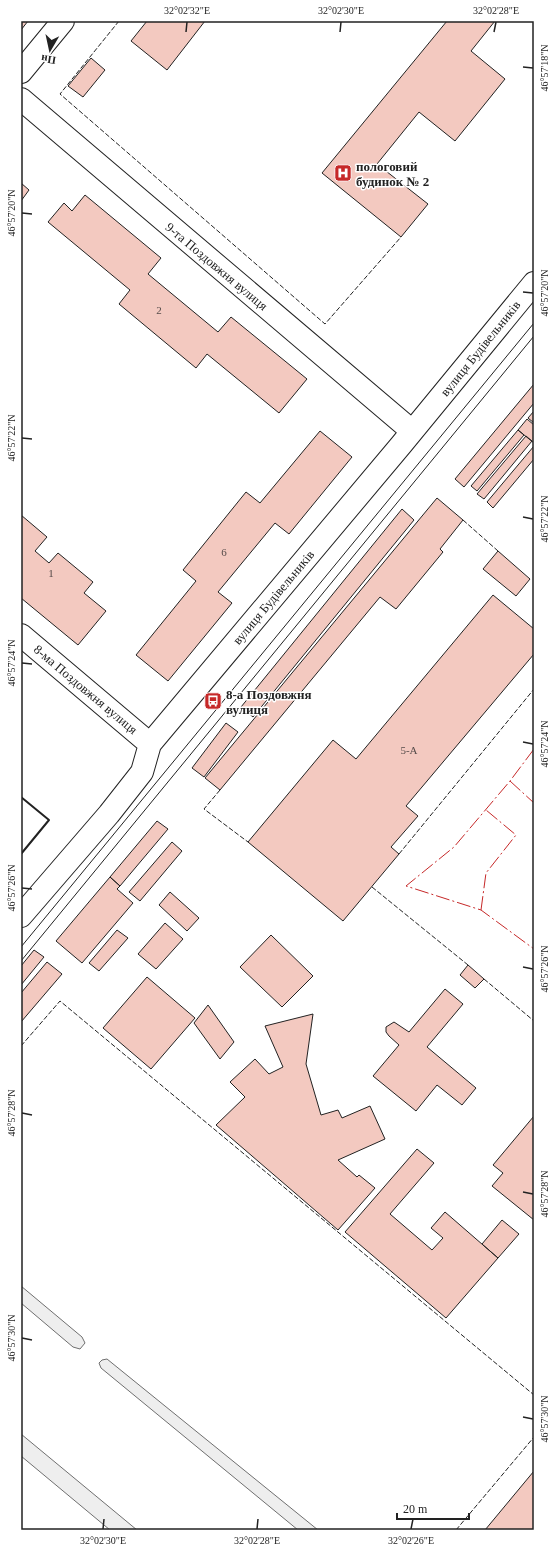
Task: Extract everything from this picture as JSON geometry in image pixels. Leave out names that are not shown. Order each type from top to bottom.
[{"type":"street","points":[[21,72],[63,21]]},
{"type":"street","name":"9-та Поздовжня вулиця","points":[[21,99],[412,431]]},
{"type":"street","name":"вулиця Будівельників","points":[[21,916],[109,814],[142,772],[150,744],[534,283]]},
{"type":"street","name":"8-ма Поздовжня вулиця","points":[[21,635],[150,744]]},
{"type":"shaded area","points":[[21,1286],[82,1337],[85,1343],[80,1349],[73,1347],[21,1303]]},
{"type":"shaded area","points":[[107,1359],[318,1530],[298,1530],[101,1368],[99,1363],[102,1360]]},
{"type":"shaded area","points":[[21,1434],[137,1530],[110,1530],[21,1456]]},
{"type":"building","points":[[21,21],[28,21],[21,30]]},
{"type":"building","points":[[147,21],[205,21],[167,70],[131,41]]},
{"type":"building","points":[[447,21],[495,21],[471,51],[505,79],[455,141],[419,112],[377,164],[428,204],[401,237],[322,173]]},
{"type":"building","points":[[91,58],[105,70],[83,97],[68,86]]},
{"type":"building","points":[[21,183],[29,190],[21,201]]},
{"type":"building","points":[[85,195],[161,258],[148,274],[218,332],[231,317],[307,379],[279,413],[207,354],[196,368],[119,304],[130,290],[48,222],[64,203],[72,211]]},
{"type":"building","points":[[534,384],[534,403],[464,487],[455,479]]},
{"type":"building","points":[[534,411],[534,423],[528,418]]},
{"type":"building","points":[[527,419],[534,425],[534,443],[518,430]]},
{"type":"building","points":[[518,430],[524,435],[477,491],[471,486]]},
{"type":"building","points":[[320,431],[352,457],[289,534],[275,523],[218,592],[232,603],[168,681],[136,655],[196,581],[183,570],[246,492],[260,503]]},
{"type":"building","points":[[526,436],[532,441],[484,499],[477,494]]},
{"type":"building","points":[[534,446],[534,459],[493,508],[487,502]]},
{"type":"building","points":[[437,498],[463,520],[440,549],[443,552],[396,609],[380,597],[220,790],[205,778]]},
{"type":"building","points":[[402,509],[414,520],[253,717],[241,707]]},
{"type":"building","points":[[21,515],[47,537],[35,551],[49,563],[58,553],[93,582],[84,593],[106,611],[78,645],[21,598]]},
{"type":"building","points":[[498,551],[530,579],[516,596],[483,569]]},
{"type":"building","points":[[493,595],[534,629],[534,654],[406,806],[418,816],[391,847],[399,854],[343,921],[248,842],[333,740],[356,759]]},
{"type":"building","points":[[226,723],[238,732],[204,777],[192,768]]},
{"type":"building","points":[[157,821],[168,829],[120,886],[110,877]]},
{"type":"building","points":[[172,842],[182,851],[140,901],[129,892]]},
{"type":"building","points":[[110,877],[120,886],[117,889],[133,903],[82,963],[56,941]]},
{"type":"building","points":[[170,892],[199,918],[187,931],[159,905]]},
{"type":"building","points":[[165,923],[183,939],[156,969],[138,954]]},
{"type":"building","points":[[117,930],[128,938],[99,971],[89,963]]},
{"type":"building","points":[[271,935],[313,976],[282,1007],[240,967]]},
{"type":"building","points":[[34,950],[44,957],[21,985],[21,966]]},
{"type":"building","points":[[47,962],[62,974],[21,1022],[21,993]]},
{"type":"building","points":[[468,965],[484,979],[475,988],[460,975]]},
{"type":"building","points":[[147,977],[195,1018],[151,1069],[103,1028]]},
{"type":"building","points":[[445,989],[463,1004],[427,1047],[476,1088],[462,1105],[437,1085],[416,1111],[373,1076],[399,1045],[386,1032],[386,1027],[394,1022],[409,1032]]},
{"type":"building","points":[[208,1005],[234,1042],[220,1059],[194,1023]]},
{"type":"building","points":[[313,1014],[306,1064],[321,1115],[338,1110],[342,1118],[370,1106],[385,1139],[338,1160],[357,1177],[359,1175],[375,1188],[338,1230],[216,1125],[245,1097],[230,1082],[255,1059],[269,1074],[283,1067],[265,1026]]},
{"type":"building","points":[[534,1116],[534,1220],[492,1186],[503,1173],[493,1165]]},
{"type":"building","points":[[417,1149],[434,1163],[390,1214],[432,1250],[443,1238],[431,1228],[445,1212],[498,1258],[446,1318],[345,1232]]},
{"type":"building","points":[[502,1220],[519,1234],[498,1258],[482,1244]]},
{"type":"building","points":[[534,1471],[534,1530],[485,1530]]},
{"type":"tram line","points":[[21,947],[534,323]]},
{"type":"tram line","points":[[21,961],[534,336]]},
{"type":"fence","points":[[119,21],[60,94],[325,324],[401,237]]},
{"type":"fence","points":[[463,520],[498,551]]},
{"type":"fence","points":[[399,854],[534,689]]},
{"type":"fence","points":[[220,790],[204,809],[248,842]]},
{"type":"fence","points":[[372,887],[468,965]]},
{"type":"fence","points":[[484,979],[534,1021]]},
{"type":"fence","points":[[21,1046],[60,1001],[534,1395]]},
{"type":"fence","points":[[456,1530],[534,1437]]},
{"type":"wall","points":[[21,797],[49,820],[21,854]]},
{"type":"power","points":[[534,749],[510,781],[454,847],[406,886],[481,910],[534,949]]},
{"type":"power","points":[[510,781],[534,803]]},
{"type":"power","points":[[481,910],[486,873],[516,835],[486,810]]},
{"type":"place","name":"пологовий будинок № 2","points":[[343,173]]},
{"type":"place","name":"8-а Поздовжня вулиця","points":[[213,701]]}]
